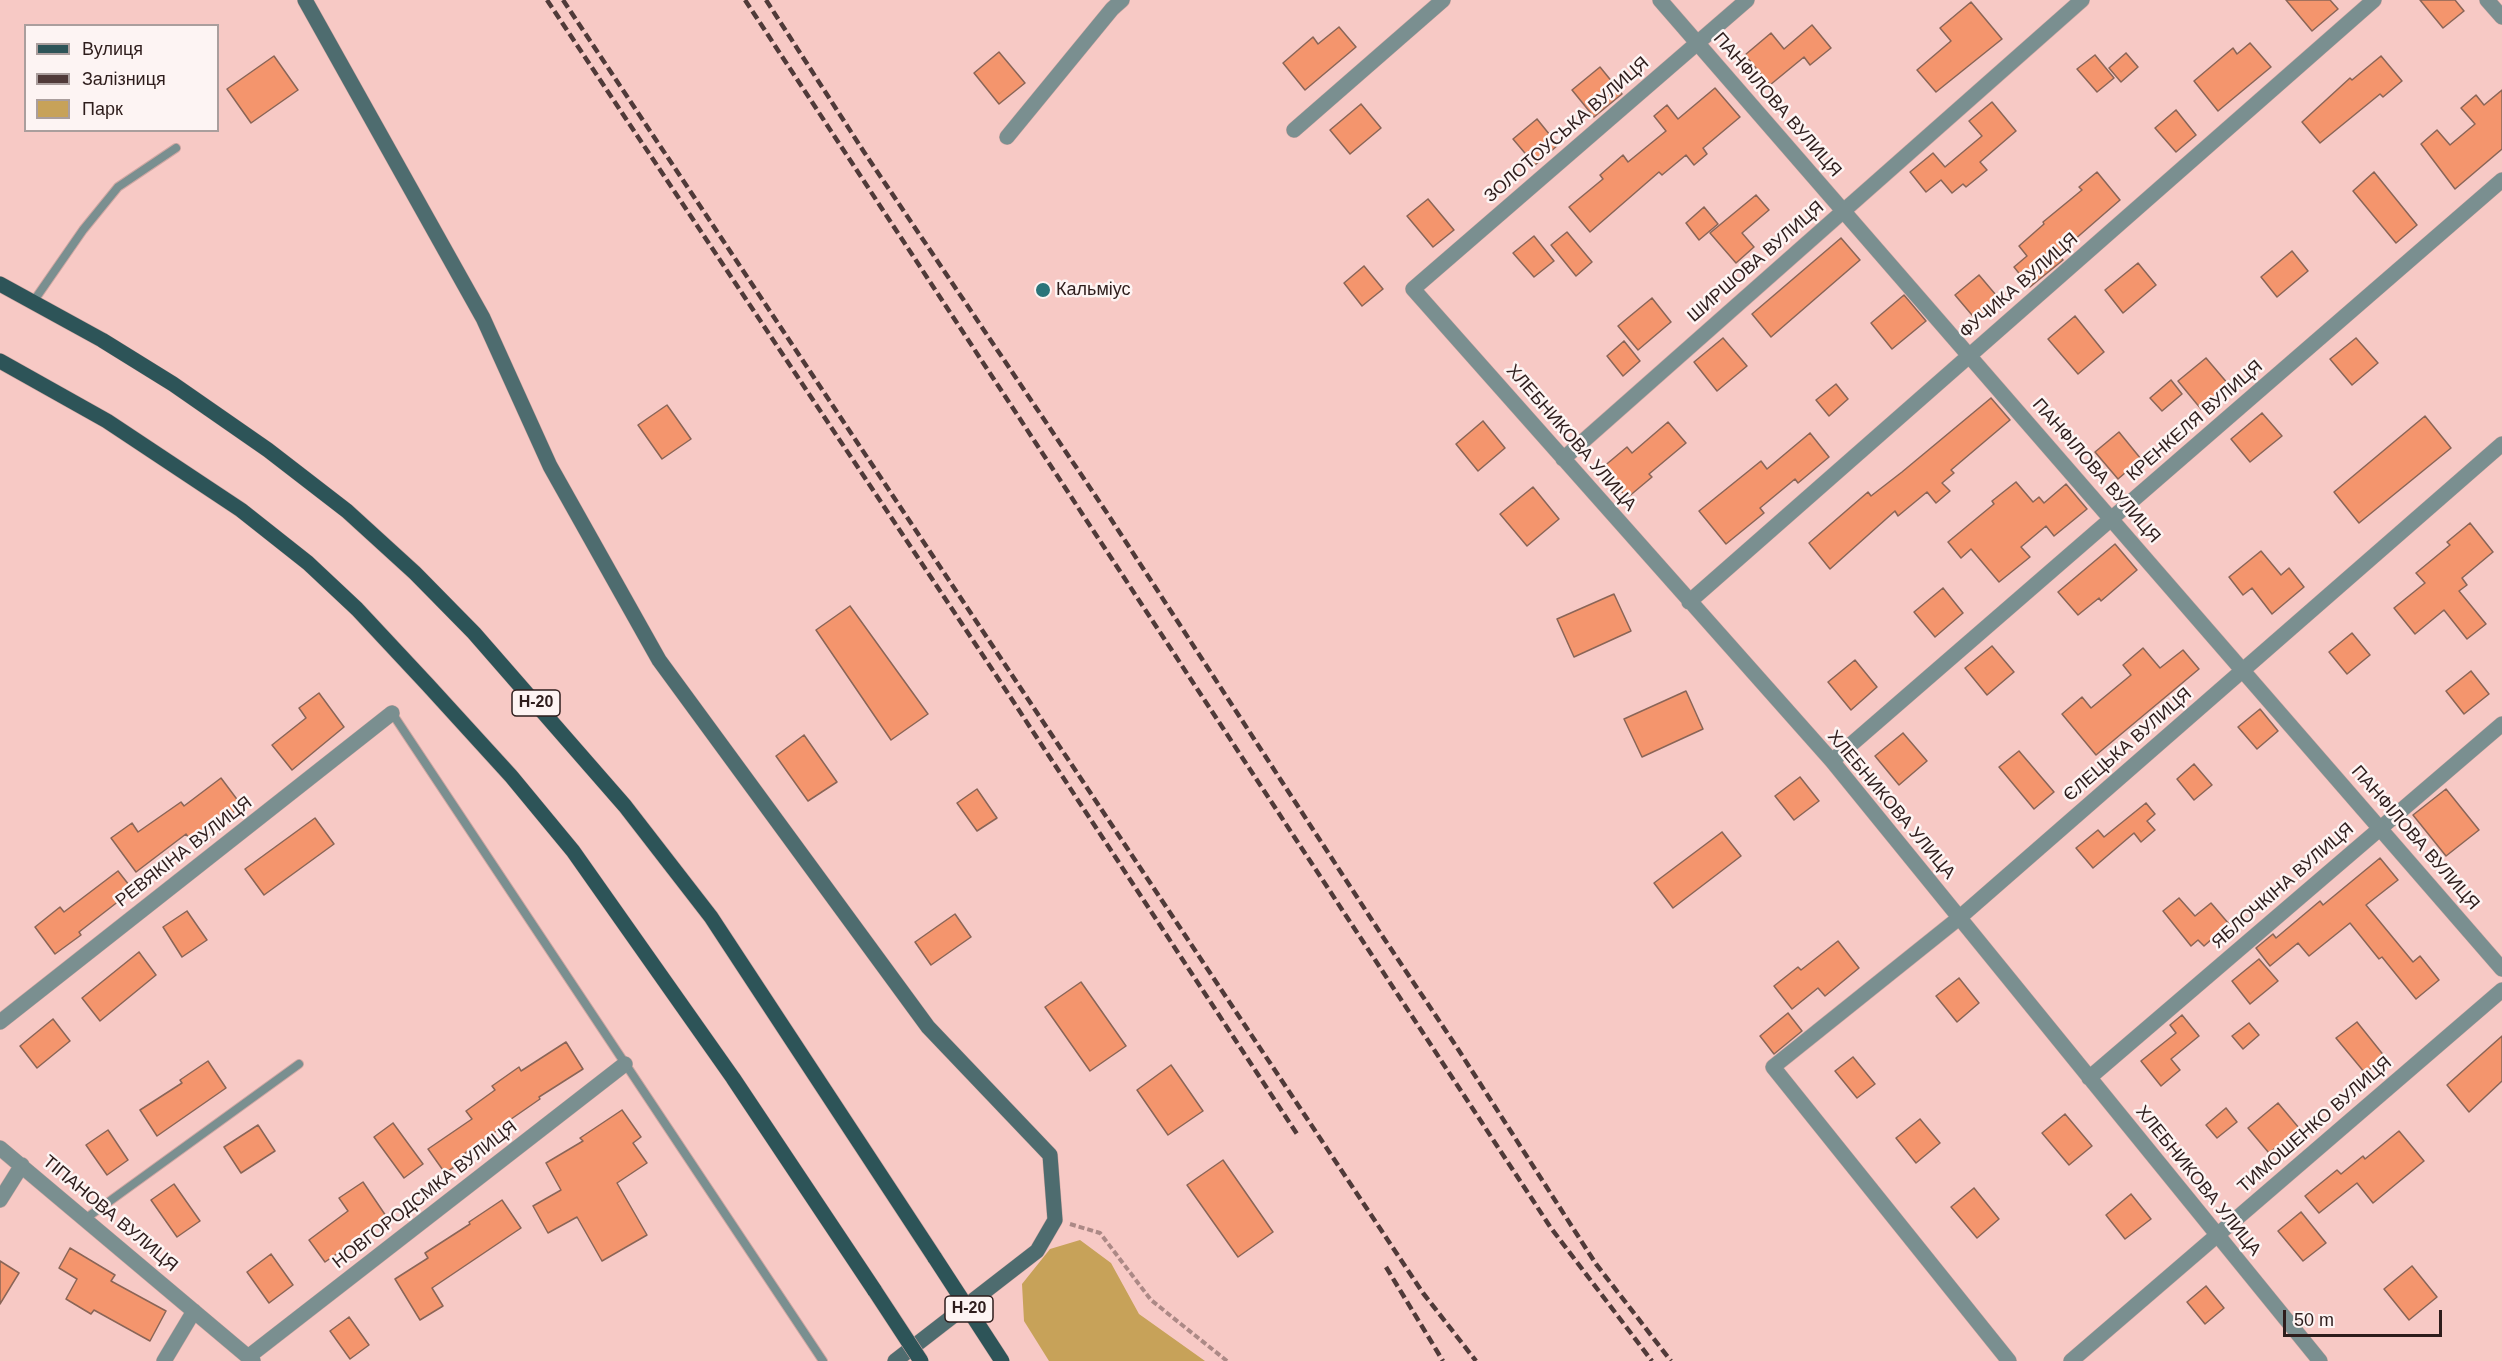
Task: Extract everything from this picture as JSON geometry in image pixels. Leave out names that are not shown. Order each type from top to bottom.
[{"type":"main road","name":"Н-20","points":[[0,284],[102,340],[173,384],[268,450],[347,511],[416,573],[474,633],[625,806],[711,918],[1002,1361]]},
{"type":"main road","points":[[0,361],[107,421],[241,510],[308,563],[357,609],[428,685],[511,776],[573,851],[734,1078],[921,1361]]},
{"type":"street","points":[[306,0],[483,318],[550,466],[659,660],[928,1027],[1050,1155],[1055,1220],[1037,1251],[895,1361]]},
{"type":"street","points":[[1007,137],[1112,9],[1122,0]]},
{"type":"street","points":[[1294,130],[1443,0]]},
{"type":"street","name":"ПАНФІЛОВА ВУЛИЦЯ","points":[[1660,0],[2502,969]]},
{"type":"street","name":"ЗОЛОТОУСЬКА ВУЛИЦЯ","points":[[1413,289],[1748,0]]},
{"type":"street","name":"ШИРШОВА ВУЛИЦЯ","points":[[1563,459],[2082,0]]},
{"type":"street","name":"ФУЧИКА ВУЛИЦЯ","points":[[1689,602],[2374,0]]},
{"type":"street","points":[[2487,0],[2502,17]]},
{"type":"street","name":"КРЕНКЕЛЯ ВУЛИЦЯ","points":[[1832,761],[2502,180]]},
{"type":"street","name":"ХЛЕБНИКОВА УЛИЦА","points":[[1413,289],[1832,761],[2320,1361]]},
{"type":"street","name":"ЄЛЕЦЬКА ВУЛИЦЯ","points":[[2009,1361],[1773,1067],[1959,918],[2502,444]]},
{"type":"street","name":"РЕВЯКIНА ВУЛИЦЯ","points":[[0,1022],[392,713]]},
{"type":"street","name":"ЯБЛОЧКІНА ВУЛИЦЯ","points":[[2089,1078],[2502,724]]},
{"type":"street","name":"ТИМОШЕНКО ВУЛИЦЯ","points":[[2071,1361],[2502,990]]},
{"type":"street","name":"НОВГОРОДСMКА ВУЛИЦЯ","points":[[250,1359],[625,1064]]},
{"type":"street","name":"ТІПАНОВА ВУЛИЦЯ","points":[[0,1148],[250,1359]]},
{"type":"street","points":[[0,1200],[22,1165]]},
{"type":"street","points":[[164,1361],[194,1311]]},
{"type":"lane","points":[[33,302],[83,230],[118,187],[176,148]]},
{"type":"lane","points":[[392,713],[823,1361]]},
{"type":"lane","points":[[85,1219],[299,1064]]},
{"type":"path","points":[[1055,1220],[1100,1233],[1150,1300],[1227,1361]]},
{"type":"green space","points":[[1080,1240],[1111,1263],[1139,1314],[1205,1361],[1049,1361],[1024,1321],[1022,1284],[1050,1249]]},
{"type":"building","points":[[2286,0],[2330,0],[2338,9],[2312,31]]},
{"type":"building","points":[[2420,0],[2455,0],[2464,11],[2443,28]]},
{"type":"building","points":[[1971,2],[2002,39],[1936,92],[1917,70],[1951,41],[1940,28]]},
{"type":"building","points":[[1812,25],[1831,48],[1810,65],[1804,57],[1770,85],[1745,55],[1771,33],[1784,49]]},
{"type":"building","points":[[1339,27],[1356,47],[1305,90],[1283,63],[1313,37],[1318,44]]},
{"type":"building","points":[[2250,43],[2271,67],[2218,111],[2194,81],[2233,48],[2237,54]]},
{"type":"building","points":[[999,52],[1025,83],[999,104],[974,73]]},
{"type":"building","points":[[2126,53],[2138,67],[2121,82],[2109,68]]},
{"type":"building","points":[[2095,55],[2114,78],[2097,92],[2077,69]]},
{"type":"building","points":[[274,56],[298,90],[251,123],[227,89]]},
{"type":"building","points":[[2381,56],[2402,81],[2383,97],[2380,94],[2320,143],[2302,122],[2350,78],[2352,80]]},
{"type":"building","points":[[1600,67],[1622,94],[1594,117],[1572,90]]},
{"type":"building","points":[[1715,88],[1740,117],[1703,148],[1707,154],[1694,165],[1686,155],[1662,175],[1659,172],[1590,232],[1569,207],[1603,179],[1600,175],[1623,155],[1628,162],[1666,131],[1654,116],[1667,105],[1678,119]]},
{"type":"building","points":[[2502,90],[2502,149],[2455,189],[2421,144],[2437,130],[2450,145],[2475,124],[2461,108],[2476,95],[2484,105]]},
{"type":"building","points":[[1992,102],[2016,131],[1980,162],[1987,170],[1966,187],[1963,184],[1952,193],[1941,180],[1926,192],[1910,172],[1933,153],[1945,167],[1982,136],[1969,121]]},
{"type":"building","points":[[1361,104],[1381,128],[1350,154],[1330,130]]},
{"type":"building","points":[[2176,110],[2196,135],[2176,152],[2155,128]]},
{"type":"building","points":[[1537,119],[1558,145],[1535,165],[1513,139]]},
{"type":"building","points":[[2097,172],[2120,200],[2058,254],[2063,260],[2030,287],[2014,267],[2027,256],[2019,246],[2044,224],[2043,222],[2082,190],[2079,187]]},
{"type":"building","points":[[2374,172],[2417,225],[2396,243],[2353,191]]},
{"type":"building","points":[[1756,195],[1769,210],[1742,233],[1754,247],[1736,263],[1710,233]]},
{"type":"building","points":[[1428,199],[1454,230],[1433,247],[1407,216]]},
{"type":"building","points":[[1704,207],[1718,224],[1699,240],[1686,223]]},
{"type":"building","points":[[1567,232],[1592,262],[1576,276],[1551,245]]},
{"type":"building","points":[[1534,236],[1554,261],[1534,277],[1513,253]]},
{"type":"building","points":[[1841,238],[1860,260],[1771,337],[1752,314]]},
{"type":"building","points":[[2292,251],[2308,271],[2277,297],[2261,277]]},
{"type":"building","points":[[2138,263],[2156,285],[2123,313],[2105,290]]},
{"type":"building","points":[[1364,266],[1383,289],[1362,306],[1344,283]]},
{"type":"building","points":[[1979,275],[2001,301],[1977,321],[1955,295]]},
{"type":"building","points":[[1904,295],[1926,321],[1892,349],[1871,323]]},
{"type":"building","points":[[1652,298],[1671,322],[1638,350],[1618,326]]},
{"type":"building","points":[[2075,316],[2104,352],[2078,374],[2048,339]]},
{"type":"building","points":[[1723,338],[1747,366],[1717,391],[1694,362]]},
{"type":"building","points":[[2356,338],[2378,363],[2352,385],[2330,359]]},
{"type":"building","points":[[1624,341],[1640,361],[1623,376],[1607,356]]},
{"type":"building","points":[[2206,358],[2229,385],[2201,409],[2178,381]]},
{"type":"building","points":[[2171,380],[2182,394],[2162,411],[2150,398]]},
{"type":"building","points":[[1836,384],[1848,399],[1829,416],[1816,400]]},
{"type":"building","points":[[1991,398],[2010,420],[1951,470],[1954,473],[1942,483],[1950,491],[1936,503],[1927,492],[1898,516],[1895,511],[1830,569],[1809,543],[1868,492],[1871,496]]},
{"type":"building","points":[[667,405],[691,439],[662,459],[638,425]]},
{"type":"building","points":[[2262,413],[2282,436],[2250,462],[2231,439]]},
{"type":"building","points":[[2425,416],[2451,448],[2359,523],[2334,492]]},
{"type":"building","points":[[1483,421],[1505,448],[1478,471],[1456,444]]},
{"type":"building","points":[[1668,422],[1686,443],[1649,474],[1652,477],[1627,498],[1602,468],[1627,447],[1632,453]]},
{"type":"building","points":[[2119,432],[2141,459],[2118,479],[2095,452]]},
{"type":"building","points":[[1810,433],[1829,457],[1798,483],[1795,479],[1760,508],[1764,513],[1726,544],[1699,511],[1761,461],[1767,469]]},
{"type":"building","points":[[2016,482],[2033,502],[2039,497],[2044,503],[2066,484],[2087,509],[2054,536],[2046,526],[2021,547],[2030,557],[1999,582],[1971,549],[1961,558],[1948,542],[1994,504],[1992,501]]},
{"type":"building","points":[[1533,487],[1559,519],[1527,546],[1500,514]]},
{"type":"building","points":[[2470,523],[2493,552],[2462,578],[2467,585],[2459,591],[2486,624],[2467,639],[2444,610],[2415,634],[2394,608],[2425,583],[2416,573],[2450,545],[2447,542]]},
{"type":"building","points":[[2115,544],[2137,570],[2101,601],[2099,598],[2078,615],[2058,592]]},
{"type":"building","points":[[2261,551],[2281,575],[2289,568],[2304,587],[2272,614],[2252,588],[2243,595],[2229,577]]},
{"type":"building","points":[[1943,588],[1963,613],[1935,637],[1914,612]]},
{"type":"building","points":[[1614,594],[1631,631],[1574,657],[1557,619]]},
{"type":"building","points":[[850,606],[928,714],[891,740],[816,630]]},
{"type":"building","points":[[2352,633],[2370,655],[2347,674],[2329,652]]},
{"type":"building","points":[[1992,646],[2014,672],[1987,695],[1965,668]]},
{"type":"building","points":[[2143,648],[2160,668],[2183,650],[2199,669],[2096,755],[2062,714],[2082,697],[2091,708],[2131,675],[2123,665]]},
{"type":"building","points":[[1855,660],[1877,687],[1851,710],[1828,682]]},
{"type":"building","points":[[2471,671],[2489,694],[2464,714],[2446,691]]},
{"type":"building","points":[[1686,691],[1703,729],[1642,757],[1624,719]]},
{"type":"building","points":[[319,693],[344,727],[292,770],[272,745],[306,718],[299,708]]},
{"type":"building","points":[[2260,709],[2278,731],[2257,749],[2238,727]]},
{"type":"building","points":[[1903,733],[1927,761],[1899,785],[1875,756]]},
{"type":"building","points":[[804,735],[837,782],[808,801],[776,756]]},
{"type":"building","points":[[2019,751],[2054,792],[2034,809],[1999,767]]},
{"type":"building","points":[[2194,764],[2212,785],[2194,800],[2177,779]]},
{"type":"building","points":[[1800,777],[1819,801],[1794,820],[1775,796]]},
{"type":"building","points":[[221,778],[242,806],[211,828],[215,834],[196,848],[186,834],[136,872],[111,838],[132,823],[138,832],[181,802],[184,806]]},
{"type":"building","points":[[977,789],[997,818],[977,831],[957,803]]},
{"type":"building","points":[[2446,789],[2479,830],[2446,856],[2413,815]]},
{"type":"building","points":[[2146,803],[2155,814],[2147,821],[2155,830],[2141,842],[2134,833],[2093,868],[2076,848],[2098,830],[2104,837]]},
{"type":"building","points":[[315,818],[334,844],[264,895],[245,869]]},
{"type":"building","points":[[1722,832],[1741,856],[1673,908],[1654,883]]},
{"type":"building","points":[[2380,858],[2398,880],[2366,905],[2413,962],[2420,956],[2439,980],[2416,999],[2382,957],[2379,959],[2350,923],[2309,956],[2298,943],[2270,966],[2256,948],[2273,934],[2276,938],[2320,901],[2323,905]]},
{"type":"building","points":[[118,871],[133,890],[79,932],[81,935],[55,954],[35,927],[60,907],[64,912]]},
{"type":"building","points":[[2179,898],[2195,916],[2211,903],[2229,924],[2204,946],[2198,940],[2191,946],[2163,911]]},
{"type":"building","points":[[187,911],[207,940],[182,957],[163,927]]},
{"type":"building","points":[[955,914],[971,937],[931,965],[915,942]]},
{"type":"building","points":[[1838,941],[1859,968],[1825,996],[1818,988],[1792,1009],[1774,986],[1798,967],[1801,970]]},
{"type":"building","points":[[139,952],[156,975],[100,1021],[82,998]]},
{"type":"building","points":[[2259,959],[2278,981],[2250,1004],[2232,981]]},
{"type":"building","points":[[1959,978],[1979,1003],[1957,1022],[1936,996]]},
{"type":"building","points":[[1081,982],[1126,1046],[1090,1071],[1045,1007]]},
{"type":"building","points":[[1788,1013],[1802,1031],[1774,1054],[1760,1036]]},
{"type":"building","points":[[2182,1015],[2199,1036],[2171,1059],[2180,1070],[2161,1086],[2141,1061],[2176,1033],[2170,1025]]},
{"type":"building","points":[[53,1019],[70,1041],[37,1068],[20,1046]]},
{"type":"building","points":[[2357,1022],[2385,1057],[2365,1073],[2336,1038]]},
{"type":"building","points":[[2249,1023],[2259,1035],[2243,1049],[2232,1036]]},
{"type":"building","points":[[2502,1036],[2502,1081],[2469,1112],[2447,1085]]},
{"type":"building","points":[[566,1042],[583,1069],[539,1097],[540,1099],[465,1153],[468,1158],[445,1173],[428,1149],[472,1119],[466,1111],[495,1090],[492,1086],[519,1067],[521,1071]]},
{"type":"building","points":[[1853,1057],[1875,1084],[1857,1098],[1835,1071]]},
{"type":"building","points":[[208,1061],[226,1088],[157,1136],[140,1110],[182,1083],[180,1080]]},
{"type":"building","points":[[1171,1065],[1203,1111],[1168,1135],[1137,1090]]},
{"type":"building","points":[[2278,1103],[2299,1128],[2269,1153],[2248,1128]]},
{"type":"building","points":[[2226,1108],[2237,1122],[2217,1138],[2206,1125]]},
{"type":"building","points":[[622,1110],[641,1137],[633,1143],[647,1163],[617,1183],[647,1235],[602,1261],[577,1217],[548,1233],[533,1206],[561,1190],[546,1163],[583,1141],[580,1138]]},
{"type":"building","points":[[2065,1114],[2092,1146],[2069,1165],[2042,1133]]},
{"type":"building","points":[[1920,1119],[1940,1143],[1916,1163],[1896,1138]]},
{"type":"building","points":[[393,1123],[423,1164],[404,1178],[374,1137]]},
{"type":"building","points":[[258,1125],[275,1151],[241,1173],[224,1147]]},
{"type":"building","points":[[108,1130],[128,1160],[107,1175],[86,1145]]},
{"type":"building","points":[[2399,1131],[2424,1161],[2373,1203],[2357,1183],[2319,1213],[2305,1196],[2337,1170],[2341,1174],[2363,1156],[2365,1159]]},
{"type":"building","points":[[1223,1160],[1273,1232],[1238,1257],[1187,1185]]},
{"type":"building","points":[[363,1182],[388,1219],[325,1262],[309,1240],[348,1211],[339,1198]]},
{"type":"building","points":[[174,1184],[200,1221],[177,1237],[151,1200]]},
{"type":"building","points":[[1974,1188],[1999,1219],[1977,1238],[1951,1207]]},
{"type":"building","points":[[2131,1194],[2151,1219],[2125,1239],[2106,1215]]},
{"type":"building","points":[[502,1200],[521,1228],[432,1288],[443,1306],[420,1320],[395,1279],[428,1258],[425,1253]]},
{"type":"building","points":[[2301,1212],[2326,1243],[2303,1261],[2278,1231]]},
{"type":"building","points":[[70,1248],[115,1275],[111,1281],[166,1311],[150,1341],[94,1310],[91,1314],[66,1299],[77,1279],[59,1268]]},
{"type":"building","points":[[271,1254],[293,1285],[269,1303],[247,1272]]},
{"type":"building","points":[[0,1261],[19,1273],[0,1304]]},
{"type":"building","points":[[2412,1266],[2437,1297],[2409,1320],[2384,1289]]},
{"type":"building","points":[[2206,1286],[2224,1308],[2205,1324],[2187,1302]]},
{"type":"building","points":[[349,1317],[369,1345],[350,1359],[330,1331]]},
{"type":"railway","points":[[547,0],[986,660],[1299,1137]]},
{"type":"railway","points":[[563,0],[1423,1293],[1476,1361]]},
{"type":"railway","points":[[745,0],[1551,1228],[1652,1361]]},
{"type":"railway","points":[[766,0],[864,152],[1107,513],[1596,1264],[1671,1361]]},
{"type":"railway","points":[[1386,1267],[1443,1361]]},
{"type":"place","name":"Кальміус","points":[[1043,290]]}]
